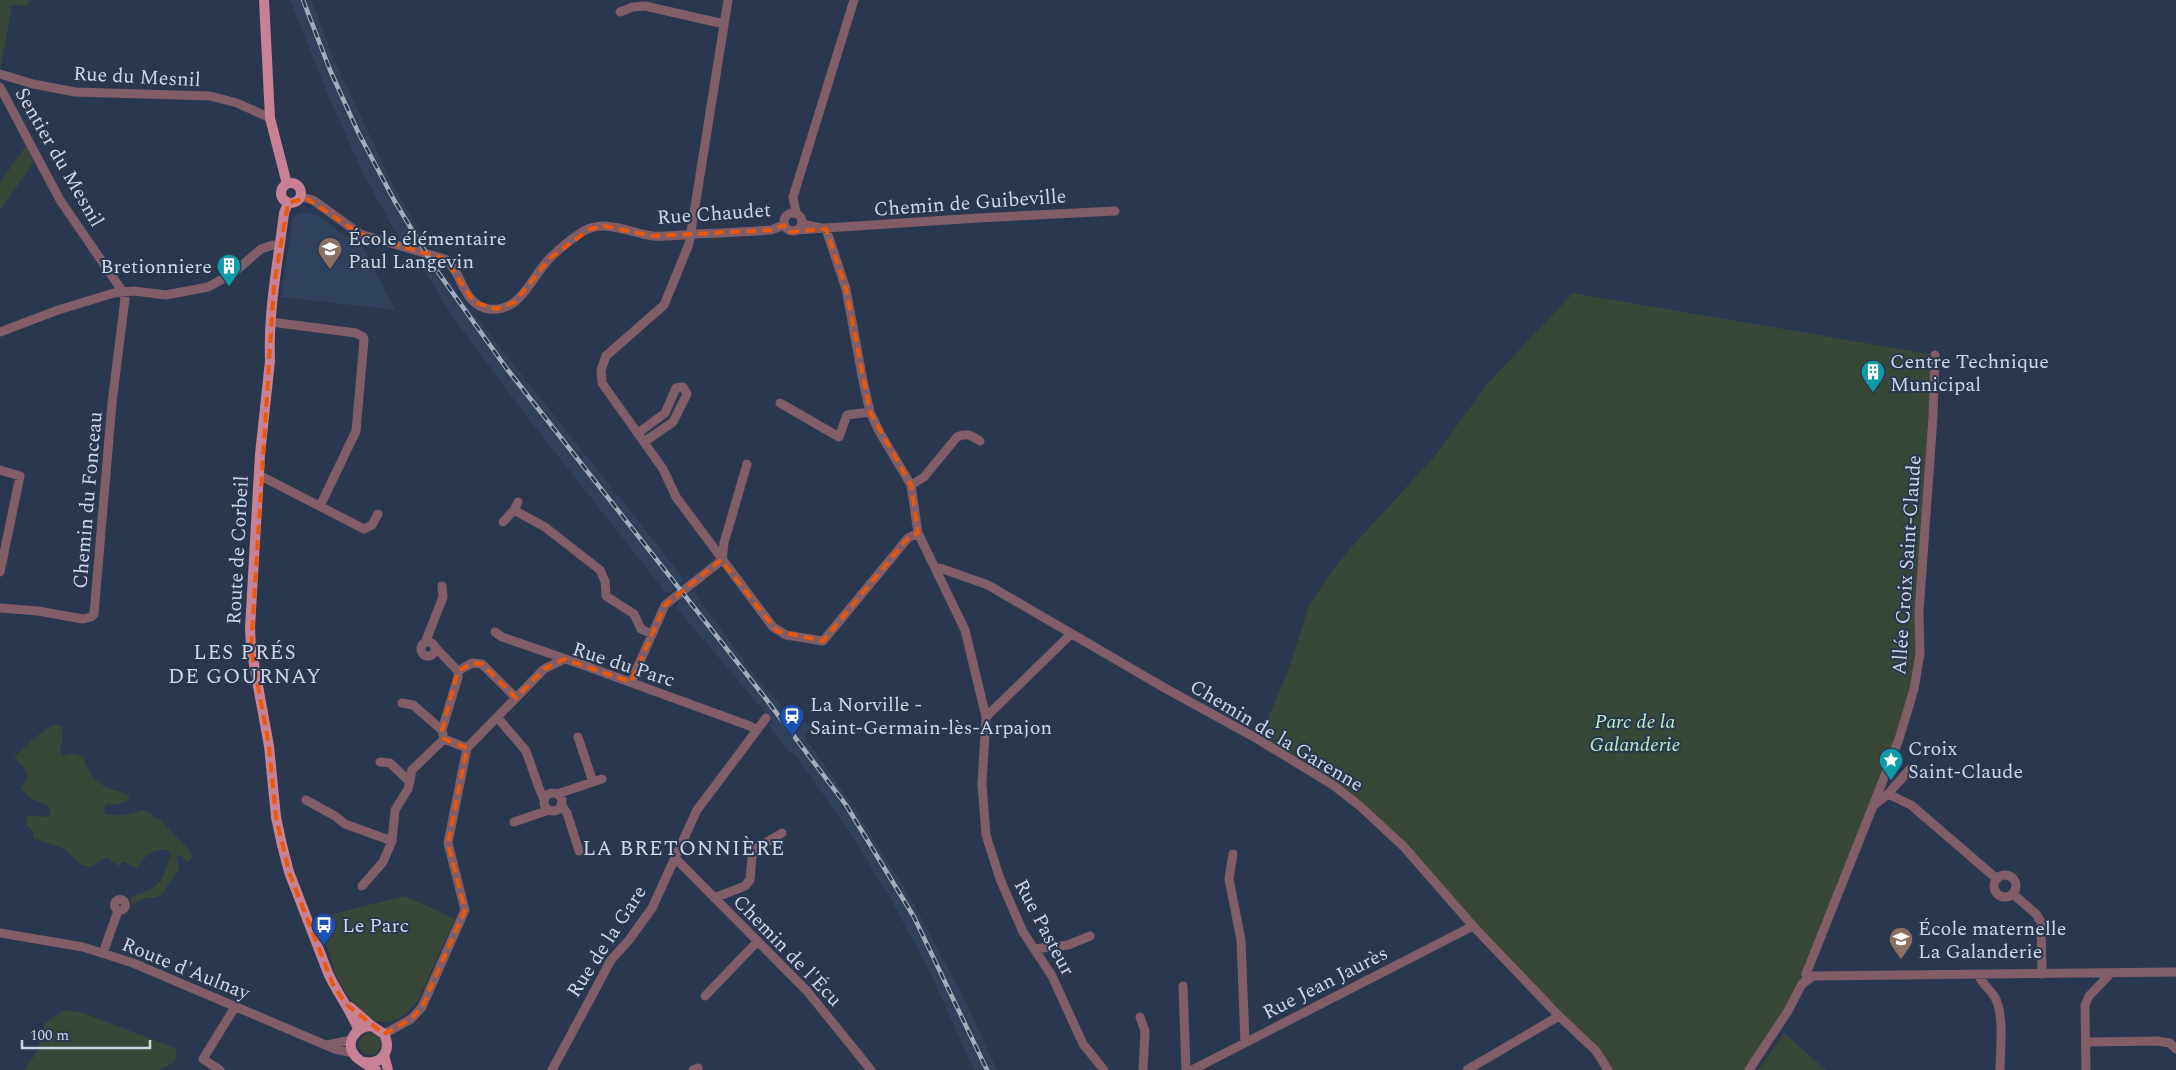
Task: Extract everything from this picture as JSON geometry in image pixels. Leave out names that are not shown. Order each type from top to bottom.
[{"type":"main road","points":[[264,0],[270,118],[287,184]]},
{"type":"main road","points":[[294,183],[299,187],[300,197],[297,202],[288,203],[282,200],[280,194],[282,188],[287,184],[294,183]]},
{"type":"main road","name":"Route de Corbeil","points":[[288,203],[284,213],[274,285],[270,360],[259,475],[250,628],[251,648],[269,746],[276,817],[289,872],[334,987],[347,1004],[372,1026]]},
{"type":"main road","name":"Route de Corbeil","points":[[347,1004],[358,1029]]},
{"type":"main road","points":[[364,1062],[375,1062],[384,1055],[388,1044],[384,1034],[372,1026],[358,1029],[351,1040],[353,1053],[364,1062],[376,1070]]},
{"type":"main road","points":[[384,1055],[388,1070]]},
{"type":"street","points":[[728,0],[689,244],[664,305],[610,350],[602,363],[602,383],[663,468],[676,497],[777,631],[790,636],[823,641],[908,538],[918,533],[911,485],[880,433],[870,412],[846,289],[826,229]]},
{"type":"street","points":[[791,213],[792,197],[854,0]]},
{"type":"street","points":[[620,12],[633,7],[645,6],[724,24]]},
{"type":"street","name":"Rue du Mesnil","points":[[0,74],[33,84],[75,92],[210,96],[237,103],[270,118]]},
{"type":"street","name":"Sentier du Mesnil","points":[[0,87],[60,200],[123,292]]},
{"type":"street","name":"Rue Chaudet","points":[[300,197],[313,200],[360,234],[445,259],[452,266],[469,297],[487,309],[500,309],[515,302],[550,258],[584,231],[604,226],[652,236],[770,230],[784,224]]},
{"type":"street","name":"Chemin de Guibeville","points":[[826,229],[987,217],[1115,211]]},
{"type":"street","name":"Rue Chaudet","points":[[799,227],[801,218],[791,213],[784,219],[784,224],[790,231],[799,227],[826,229]]},
{"type":"street","points":[[0,332],[58,310],[114,293],[166,295],[208,287],[232,274],[261,249],[273,245],[280,246]]},
{"type":"street","name":"Chemin du Fonceau","points":[[0,608],[38,611],[83,619],[94,614],[112,404],[124,299],[123,292]]},
{"type":"street","points":[[271,322],[356,333],[363,337],[364,340],[356,431],[320,506]]},
{"type":"street","name":"Allée Croix Saint-Claude","points":[[1749,1070],[1788,1011],[1802,984],[1807,979],[1806,974],[1873,806],[1908,711],[1919,661],[1919,612],[1935,355]]},
{"type":"street","points":[[638,433],[661,417],[676,388],[683,387],[687,394],[673,422],[644,442]]},
{"type":"street","points":[[780,402],[839,437],[847,415],[870,412]]},
{"type":"street","points":[[911,485],[924,477],[957,436],[963,434],[970,435],[980,442]]},
{"type":"street","points":[[632,682],[665,605],[722,560],[724,543],[746,464]]},
{"type":"street","points":[[0,470],[20,476],[0,572]]},
{"type":"street","points":[[259,475],[364,529],[372,525],[378,514]]},
{"type":"street","points":[[503,522],[516,506],[545,527],[600,570],[606,581],[606,596],[634,614],[641,629],[652,634]]},
{"type":"street","name":"Rue Pasteur","points":[[918,533],[965,630],[986,717],[982,784],[986,835],[1000,879],[1024,932],[1052,976],[1083,1044],[1104,1070]]},
{"type":"street","name":"Chemin de la Garenne","points":[[936,570],[940,568],[988,585],[1163,688],[1254,737],[1333,785],[1361,806],[1404,848],[1473,926],[1559,1016],[1596,1051],[1608,1070]]},
{"type":"street","points":[[362,886],[383,862],[392,841],[395,810],[408,789],[412,770],[443,735],[458,671],[430,645],[443,597],[442,586]]},
{"type":"street","points":[[495,632],[502,637],[564,659]]},
{"type":"street","points":[[986,717],[1071,634]]},
{"type":"street","name":"Rue du Parc","points":[[467,748],[544,669],[564,659],[632,682],[750,726],[756,730]]},
{"type":"street","points":[[458,671],[467,664],[482,664],[516,698]]},
{"type":"street","points":[[384,1034],[411,1019],[422,1006],[465,910],[448,843],[467,748],[443,735],[413,705],[402,703]]},
{"type":"street","points":[[497,717],[526,750],[538,788],[544,799],[544,805],[549,810]]},
{"type":"street","name":"Rue de la Gare","points":[[552,1070],[611,960],[629,940],[652,908],[697,810],[766,718]]},
{"type":"street","points":[[578,737],[592,782]]},
{"type":"street","points":[[380,762],[390,763],[410,782]]},
{"type":"street","points":[[1873,806],[1888,794],[1910,769]]},
{"type":"street","points":[[544,799],[550,794],[557,794],[602,778]]},
{"type":"street","points":[[557,794],[561,798],[562,805],[567,813],[579,851]]},
{"type":"street","points":[[1888,794],[1911,804],[1997,879]]},
{"type":"street","points":[[306,800],[335,816],[345,824],[392,841]]},
{"type":"street","points":[[514,822],[549,810],[556,811],[562,805]]},
{"type":"street","points":[[714,898],[745,886],[750,880],[752,857],[756,848],[782,834]]},
{"type":"street","points":[[1233,854],[1229,879],[1241,940],[1245,1042]]},
{"type":"street","name":"Chemin de l'Écu","points":[[675,858],[807,991],[871,1070]]},
{"type":"street","points":[[2007,876],[2012,878],[2016,883],[2016,889],[2013,894],[2003,897],[1998,894],[1995,884],[1997,879],[2007,876]]},
{"type":"street","points":[[2013,894],[2036,914],[2041,922],[2042,974]]},
{"type":"street","points":[[103,953],[118,910]]},
{"type":"street","name":"Rue Jean Jaurès","points":[[1192,1070],[1473,926]]},
{"type":"street","name":"Route d'Aulnay","points":[[0,933],[66,943],[133,963],[324,1045],[353,1053]]},
{"type":"street","points":[[1034,949],[1061,944],[1068,945],[1090,936]]},
{"type":"street","points":[[705,996],[758,941]]},
{"type":"street","points":[[1807,979],[1813,976],[2176,972]]},
{"type":"street","points":[[1978,974],[1981,982],[1994,996],[2000,1008],[2000,1070]]},
{"type":"street","points":[[2086,1070],[2085,1005],[2090,996],[2110,974]]},
{"type":"street","points":[[1183,986],[1186,1070]]},
{"type":"street","points":[[220,1070],[203,1059],[235,1007]]},
{"type":"street","points":[[1467,1070],[1559,1016]]},
{"type":"street","points":[[1140,1017],[1145,1031],[1143,1070]]},
{"type":"street","points":[[324,1045],[351,1040]]},
{"type":"street","points":[[2086,1042],[2157,1041],[2174,1043]]},
{"type":"highlighted area","points":[[306,198],[360,234],[445,259],[474,302],[496,309],[515,302],[550,258],[590,229],[604,226],[652,236],[771,230],[784,225],[788,232],[826,229],[846,289],[870,412],[911,485],[918,533],[908,538],[823,641],[777,631],[721,560],[665,605],[631,682],[564,659],[544,669],[516,698],[482,664],[472,663],[458,671],[442,730],[444,739],[467,748],[448,843],[465,910],[422,1007],[411,1019],[384,1034],[347,1005],[334,987],[289,872],[276,817],[269,746],[251,648],[274,285],[288,203]]},
{"type":"shaded area","points":[[290,0],[311,0],[333,57],[392,183],[427,245],[400,240],[365,177],[329,98]]},
{"type":"shaded area","name":"École élémentaire Paul Langevin","points":[[304,212],[317,215],[355,243],[361,244],[395,310],[281,297],[293,216]]},
{"type":"shaded area","points":[[417,259],[434,260],[465,303],[684,579],[671,591],[666,593],[525,414],[455,320]]},
{"type":"shaded area","points":[[694,592],[752,672],[786,711],[796,704],[801,710],[798,712],[811,729],[805,734],[808,742],[851,803],[908,894],[960,990],[997,1070],[974,1070],[928,968],[890,898],[850,832],[796,756],[787,749],[768,725],[772,721],[676,607],[679,601],[688,593]]},
{"type":"green space","points":[[0,0],[30,0],[27,6],[12,5],[0,71]]},
{"type":"green space","points":[[26,146],[34,162],[0,210],[0,182]]},
{"type":"green space","name":"Parc de la Galanderie","points":[[1573,293],[1935,355],[1914,689],[1802,984],[1749,1070],[1609,1070],[1362,806],[1260,737],[1290,666],[1308,608],[1327,578],[1348,551],[1433,458],[1489,382]]},
{"type":"green space","points":[[52,725],[61,726],[63,736],[60,751],[63,756],[73,754],[83,757],[89,772],[98,782],[130,797],[120,804],[107,804],[104,808],[106,814],[125,815],[143,810],[159,819],[190,851],[192,855],[190,861],[186,861],[181,855],[177,856],[179,869],[161,895],[131,904],[131,898],[154,887],[161,879],[171,853],[164,849],[154,851],[148,855],[137,868],[124,862],[118,866],[107,857],[91,867],[82,865],[64,849],[33,838],[33,831],[27,826],[26,819],[30,815],[48,817],[51,811],[48,805],[32,799],[23,791],[21,787],[28,778],[23,766],[14,757]]},
{"type":"green space","points":[[405,896],[455,919],[418,1000],[407,1013],[396,1020],[385,1022],[375,1020],[357,1007],[340,983],[317,918]]},
{"type":"green space","points":[[65,1010],[83,1013],[175,1048],[177,1057],[174,1062],[158,1070],[24,1070],[37,1052],[45,1023]]},
{"type":"green space","points":[[370,1033],[378,1036],[381,1044],[378,1052],[370,1055],[362,1052],[359,1044],[362,1036]]},
{"type":"green space","points":[[1784,1033],[1826,1070],[1758,1070]]},
{"type":"railway","points":[[303,0],[330,70],[358,132],[394,200],[435,268],[507,369],[766,699],[846,805],[914,917],[987,1070]]},
{"type":"place","name":"École élémentaire Paul Langevin","points":[[330,270]]},
{"type":"place","name":"Bretionniere","points":[[229,287]]},
{"type":"place","name":"Centre Technique Municipal","points":[[1873,393]]},
{"type":"place","name":"La Norville - Saint-Germain-lès-Arpajon","points":[[792,737]]},
{"type":"place","name":"Croix Saint-Claude","points":[[1891,781]]},
{"type":"place","name":"Le Parc","points":[[324,946]]},
{"type":"place","name":"École maternelle La Galanderie","points":[[1901,960]]},
{"type":"district","name":"LES PRÉS DE GOURNAY","points":[[245,664]]},
{"type":"district","name":"LA BRETONNIÈRE","points":[[684,848]]}]
